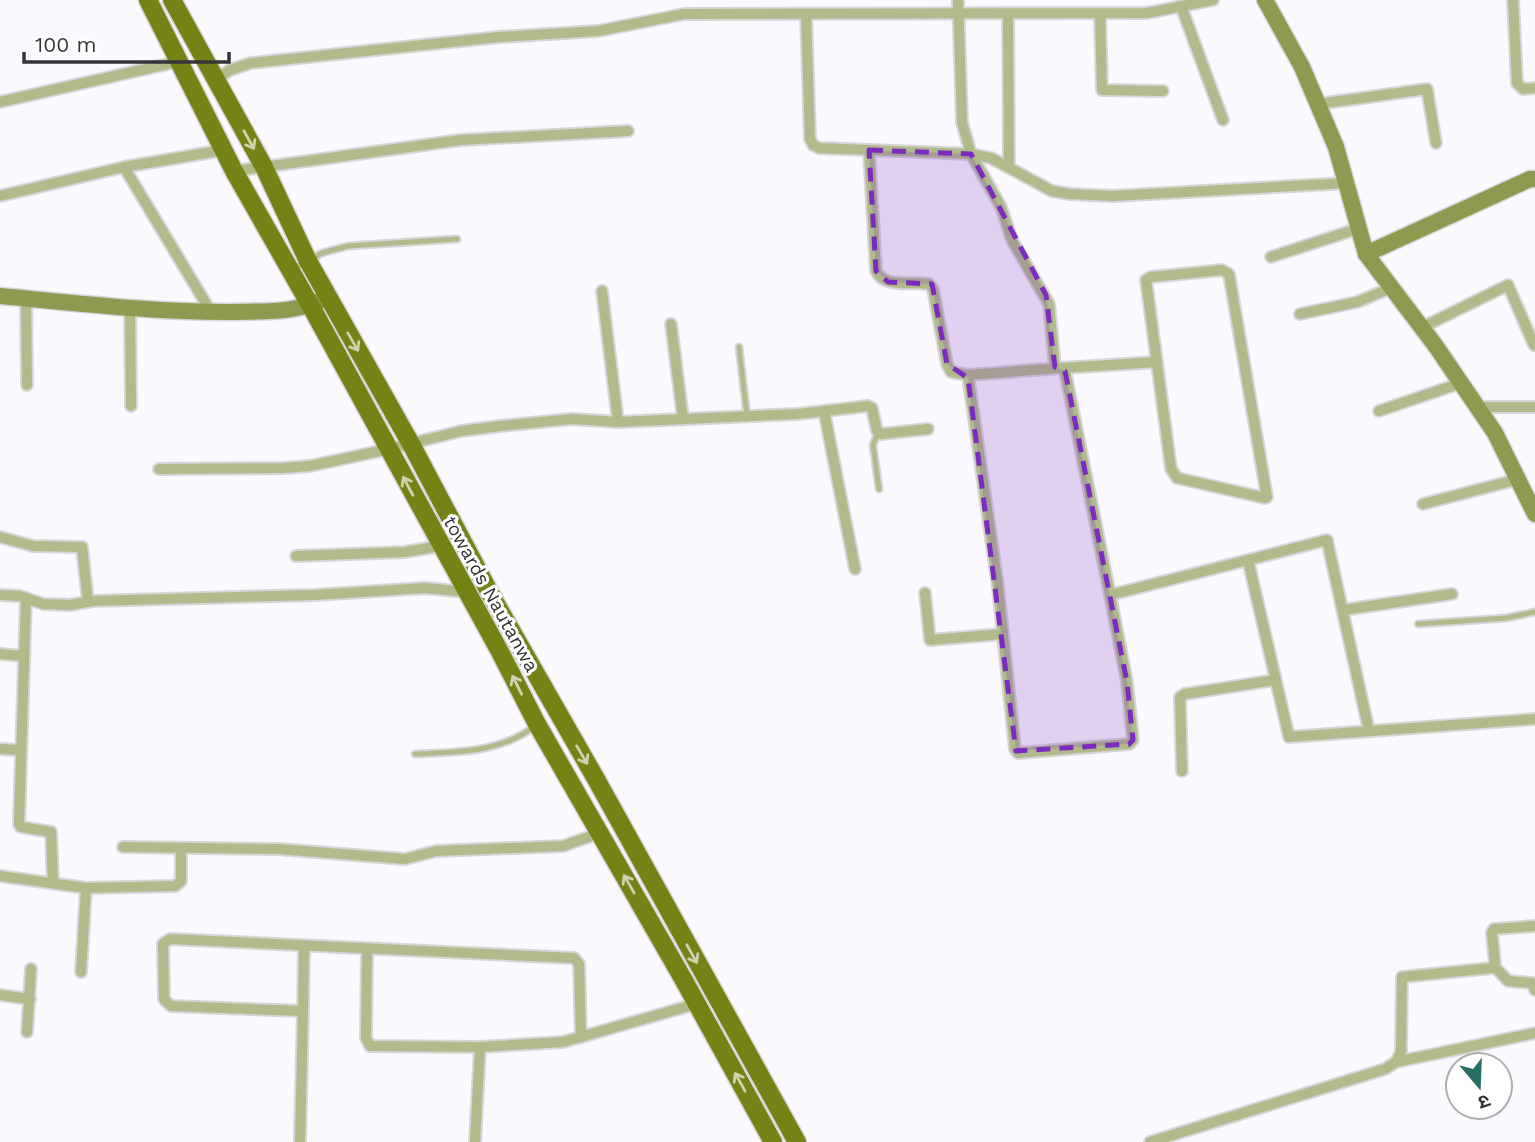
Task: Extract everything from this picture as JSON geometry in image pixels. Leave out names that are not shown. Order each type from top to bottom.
[{"type":"main road","name":"towards Nautanwa","points":[[149,0],[234,171],[311,306],[537,724],[773,1142]]},
{"type":"main road","points":[[172,0],[264,167],[308,261],[411,444],[492,597],[797,1142]]},
{"type":"street","points":[[793,0],[794,14]]},
{"type":"street","points":[[958,0],[962,122],[971,154],[1001,207],[1012,240],[1049,304],[1059,368],[1110,595],[1126,682],[1133,740],[1129,744],[1017,753],[1015,749],[1003,634],[968,374]]},
{"type":"street","points":[[215,80],[230,70],[251,63],[499,37],[598,31],[684,14],[1147,13],[1213,0]]},
{"type":"street","points":[[1265,0],[1302,67],[1336,147],[1366,254],[1495,433],[1535,514]]},
{"type":"street","points":[[1513,0],[1517,83],[1523,89],[1535,88]]},
{"type":"street","points":[[1181,6],[1223,120]]},
{"type":"street","points":[[806,14],[810,139],[813,145],[819,148],[971,154],[991,158],[1009,166],[1052,191],[1093,196],[1348,183]]},
{"type":"street","points":[[1008,14],[1009,166]]},
{"type":"street","points":[[1101,14],[1102,90],[1163,91]]},
{"type":"street","points":[[0,102],[181,61]]},
{"type":"street","points":[[1318,104],[1427,89],[1436,143]]},
{"type":"street","points":[[234,171],[461,140],[628,131]]},
{"type":"street","points":[[0,196],[124,167],[224,150]]},
{"type":"street","points":[[869,150],[876,271],[880,278],[888,282],[929,284],[933,289],[947,364],[951,372],[968,374],[1157,362]]},
{"type":"street","points":[[124,167],[211,312]]},
{"type":"street","points":[[1366,254],[1535,179]]},
{"type":"street","points":[[1271,257],[1360,228]]},
{"type":"street","points":[[1222,270],[1227,272],[1266,498],[1177,478],[1173,474],[1157,362],[1146,280],[1222,270]]},
{"type":"street","points":[[1421,328],[1508,285],[1534,345]]},
{"type":"street","points":[[1300,314],[1357,302],[1391,288]]},
{"type":"street","points":[[602,291],[618,422]]},
{"type":"street","points":[[0,296],[130,309],[211,312],[277,311],[311,306],[328,297]]},
{"type":"street","points":[[26,298],[27,385]]},
{"type":"street","points":[[130,309],[131,406]]},
{"type":"street","points":[[671,324],[683,419]]},
{"type":"street","points":[[1379,411],[1461,383]]},
{"type":"street","points":[[159,469],[283,468],[341,460],[461,431],[588,419],[618,422],[747,416],[870,406],[878,433],[928,429]]},
{"type":"street","points":[[1477,407],[1535,407]]},
{"type":"street","points":[[824,411],[855,569]]},
{"type":"street","points":[[1423,505],[1519,479]]},
{"type":"street","points":[[0,537],[33,546],[82,547],[88,602]]},
{"type":"street","points":[[1110,595],[1327,540],[1369,732]]},
{"type":"street","points":[[296,556],[377,554],[440,546]]},
{"type":"street","points":[[1248,560],[1289,737],[1535,719]]},
{"type":"street","points":[[0,595],[26,598],[43,604],[70,605],[88,602],[301,596],[425,588],[467,592]]},
{"type":"street","points":[[925,593],[930,640],[1003,634]]},
{"type":"street","points":[[1343,610],[1452,594]]},
{"type":"street","points":[[26,598],[19,824],[22,827],[51,832],[53,883]]},
{"type":"street","points":[[0,654],[24,656]]},
{"type":"street","points":[[1182,771],[1182,695],[1276,680]]},
{"type":"street","points":[[0,749],[21,750]]},
{"type":"street","points":[[123,847],[278,849],[405,859],[436,851],[563,846],[600,833]]},
{"type":"street","points":[[0,876],[86,888],[178,885],[181,881],[181,848]]},
{"type":"street","points":[[81,972],[86,888]]},
{"type":"street","points":[[1535,926],[1494,929],[1492,933],[1494,966],[1508,981],[1532,983],[1535,990]]},
{"type":"street","points":[[303,1011],[171,1006],[164,999],[163,944],[170,939],[574,958],[579,964],[581,1038]]},
{"type":"street","points":[[300,1142],[304,946]]},
{"type":"street","points":[[367,950],[366,1038],[370,1046],[528,1045],[581,1038],[696,1004]]},
{"type":"street","points":[[1396,1062],[1401,1052],[1402,977],[1494,966]]},
{"type":"street","points":[[27,1031],[31,969]]},
{"type":"street","points":[[0,995],[30,999]]},
{"type":"street","points":[[1150,1142],[1385,1069],[1396,1062],[1535,1033]]},
{"type":"street","points":[[475,1142],[480,1047]]},
{"type":"lane","points":[[291,270],[321,253],[348,246],[457,239]]},
{"type":"lane","points":[[738,347],[747,416]]},
{"type":"lane","points":[[878,433],[873,445],[879,489]]},
{"type":"lane","points":[[1418,624],[1506,618],[1535,612]]},
{"type":"lane","points":[[415,754],[481,750],[520,738],[537,724]]},
{"type":"highlighted area","points":[[869,150],[971,154],[1046,295],[1055,367],[1065,371],[1127,682],[1133,740],[1129,744],[1016,751],[968,378],[947,364],[932,284],[888,282],[876,271]]}]
